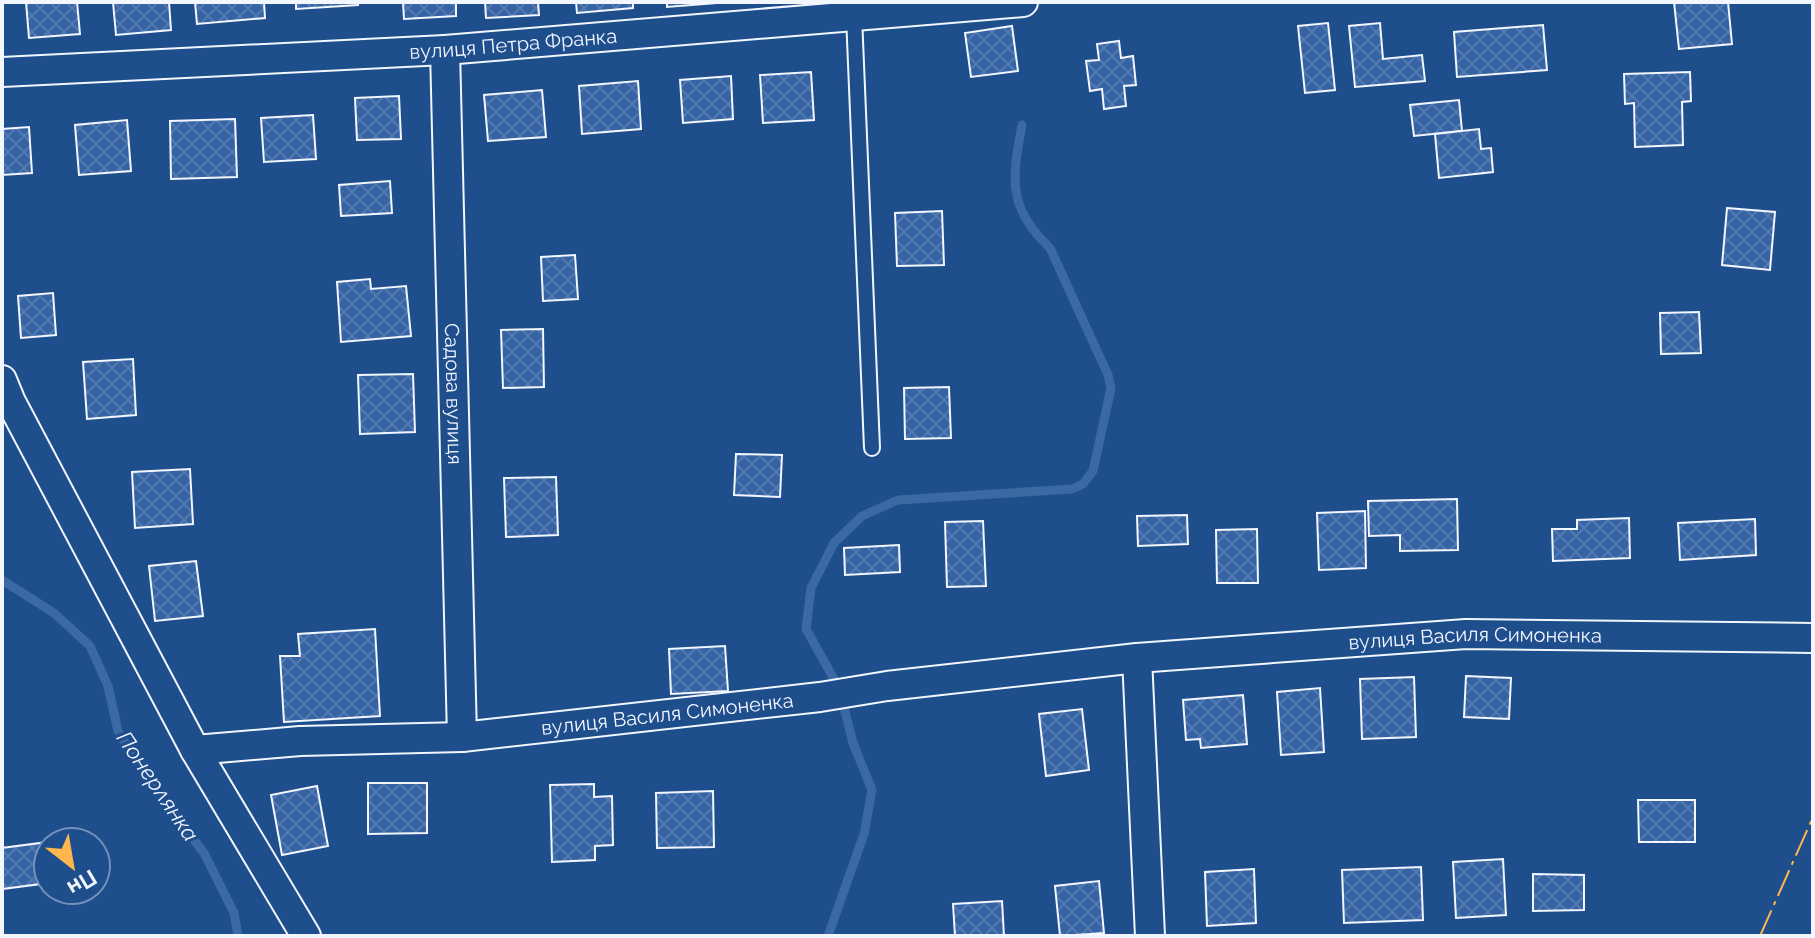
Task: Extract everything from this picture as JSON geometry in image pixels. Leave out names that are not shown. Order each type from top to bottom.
[{"type":"street","name":"вулиця Петра Франка","points":[[2,72],[445,50],[1023,2]]},
{"type":"street","name":"Садова вулиця","points":[[445,50],[462,737]]},
{"type":"street","points":[[2,380],[195,750],[306,936]]},
{"type":"street","name":"вулиця Василя Симоненка","points":[[195,750],[300,741],[462,737],[1137,658],[1466,634],[1813,638]]},
{"type":"street","points":[[1137,658],[1150,936]]},
{"type":"lane","points":[[854,16],[872,448]]},
{"type":"building","points":[[26,2],[77,2],[80,34],[29,38]]},
{"type":"building","points":[[113,2],[169,2],[171,30],[116,35]]},
{"type":"building","points":[[195,2],[264,2],[265,18],[197,24]]},
{"type":"building","points":[[296,2],[358,2],[358,5],[296,9]]},
{"type":"building","points":[[403,2],[456,2],[456,16],[404,19]]},
{"type":"building","points":[[485,2],[538,2],[539,15],[486,18]]},
{"type":"building","points":[[576,2],[633,2],[633,8],[577,13]]},
{"type":"building","points":[[667,2],[716,2],[716,3],[667,7]]},
{"type":"building","points":[[1674,2],[1728,2],[1732,44],[1679,49]]},
{"type":"building","points":[[1328,23],[1335,90],[1305,93],[1298,26]]},
{"type":"building","points":[[1380,23],[1383,59],[1422,55],[1425,81],[1355,87],[1349,26]]},
{"type":"building","points":[[1543,25],[1547,70],[1457,77],[1454,32]]},
{"type":"building","points":[[1012,26],[1018,71],[971,77],[965,33]]},
{"type":"building","points":[[1119,41],[1121,58],[1133,56],[1136,85],[1124,86],[1126,106],[1104,109],[1102,89],[1090,91],[1086,61],[1099,60],[1097,44]]},
{"type":"building","points":[[811,72],[814,120],[763,123],[760,75]]},
{"type":"building","points":[[1690,72],[1691,101],[1682,102],[1683,145],[1635,147],[1634,103],[1625,104],[1624,74]]},
{"type":"building","points":[[731,76],[733,119],[683,123],[680,80]]},
{"type":"building","points":[[638,81],[641,129],[582,134],[579,86]]},
{"type":"building","points":[[542,90],[546,137],[488,141],[484,95]]},
{"type":"building","points":[[399,96],[401,139],[357,140],[355,98]]},
{"type":"building","points":[[1459,100],[1462,131],[1414,136],[1410,105]]},
{"type":"building","points":[[313,115],[316,159],[264,162],[261,118]]},
{"type":"building","points":[[235,119],[237,177],[171,179],[170,121]]},
{"type":"building","points":[[127,120],[131,171],[79,175],[75,125]]},
{"type":"building","points":[[29,127],[32,173],[2,175],[2,129]]},
{"type":"building","points":[[1479,129],[1481,149],[1491,148],[1493,172],[1439,178],[1435,134]]},
{"type":"building","points":[[390,181],[392,213],[341,216],[339,185]]},
{"type":"building","points":[[1727,208],[1775,212],[1770,270],[1722,265]]},
{"type":"building","points":[[942,211],[944,265],[897,266],[895,213]]},
{"type":"building","points":[[575,255],[578,299],[543,301],[541,257]]},
{"type":"building","points":[[370,279],[371,289],[406,286],[411,336],[341,342],[337,282]]},
{"type":"building","points":[[53,293],[56,335],[21,338],[18,296]]},
{"type":"building","points":[[1699,312],[1701,353],[1661,354],[1660,313]]},
{"type":"building","points":[[543,329],[544,387],[503,388],[501,330]]},
{"type":"building","points":[[133,359],[136,415],[87,419],[83,362]]},
{"type":"building","points":[[413,374],[415,432],[360,434],[358,375]]},
{"type":"building","points":[[949,387],[951,438],[905,439],[904,388]]},
{"type":"building","points":[[736,454],[782,455],[780,497],[734,495]]},
{"type":"building","points":[[190,469],[193,524],[135,528],[132,472]]},
{"type":"building","points":[[556,477],[558,535],[506,537],[504,478]]},
{"type":"building","points":[[1457,499],[1458,550],[1400,551],[1400,535],[1369,536],[1368,501]]},
{"type":"building","points":[[1365,511],[1366,568],[1319,570],[1317,513]]},
{"type":"building","points":[[1187,515],[1188,544],[1138,546],[1137,516]]},
{"type":"building","points":[[1629,518],[1630,558],[1553,561],[1552,529],[1577,529],[1577,520]]},
{"type":"building","points":[[1755,519],[1756,555],[1680,560],[1678,523]]},
{"type":"building","points":[[983,521],[986,586],[947,587],[945,522]]},
{"type":"building","points":[[1257,529],[1258,583],[1217,583],[1216,530]]},
{"type":"building","points":[[899,545],[900,572],[845,575],[844,548]]},
{"type":"building","points":[[196,561],[203,616],[155,621],[149,566]]},
{"type":"building","points":[[375,629],[380,716],[284,722],[280,656],[300,656],[298,634]]},
{"type":"building","points":[[725,646],[728,691],[671,694],[669,649]]},
{"type":"building","points":[[1466,676],[1511,678],[1509,719],[1464,717]]},
{"type":"building","points":[[1414,677],[1416,737],[1362,739],[1360,679]]},
{"type":"building","points":[[1320,688],[1324,752],[1281,755],[1277,692]]},
{"type":"building","points":[[1243,695],[1247,744],[1201,748],[1200,739],[1186,740],[1183,700]]},
{"type":"building","points":[[1082,709],[1089,770],[1046,776],[1039,714]]},
{"type":"building","points":[[368,783],[427,783],[427,833],[368,834]]},
{"type":"building","points":[[594,784],[594,797],[612,796],[613,845],[595,846],[595,860],[552,862],[550,785]]},
{"type":"building","points":[[317,786],[328,846],[282,855],[271,795]]},
{"type":"building","points":[[713,791],[714,847],[657,848],[656,793]]},
{"type":"building","points":[[1638,800],[1695,800],[1695,842],[1639,842]]},
{"type":"building","points":[[32,844],[32,885],[2,889],[2,848]]},
{"type":"building","points":[[1503,859],[1506,915],[1456,918],[1453,862]]},
{"type":"building","points":[[1421,867],[1423,920],[1344,923],[1342,870]]},
{"type":"building","points":[[1254,869],[1256,923],[1207,926],[1205,872]]},
{"type":"building","points":[[1533,874],[1584,875],[1584,910],[1533,911]]},
{"type":"building","points":[[1099,881],[1104,933],[1060,936],[1055,886]]},
{"type":"building","points":[[1002,901],[1004,936],[955,936],[953,904]]},
{"type":"waterway","points":[[828,936],[864,834],[872,790],[853,743],[839,688],[806,629],[811,588],[834,543],[862,516],[898,500],[1072,489],[1083,484],[1093,471],[1111,388],[1108,375],[1050,248],[1026,220],[1020,206],[1015,177],[1022,125]]},
{"type":"waterway","name":"Понерлянка","points":[[2,580],[54,613],[90,646],[108,686],[118,731],[145,775],[204,853],[234,913],[238,936]]},
{"type":"power","points":[[1760,936],[1813,817]]}]
